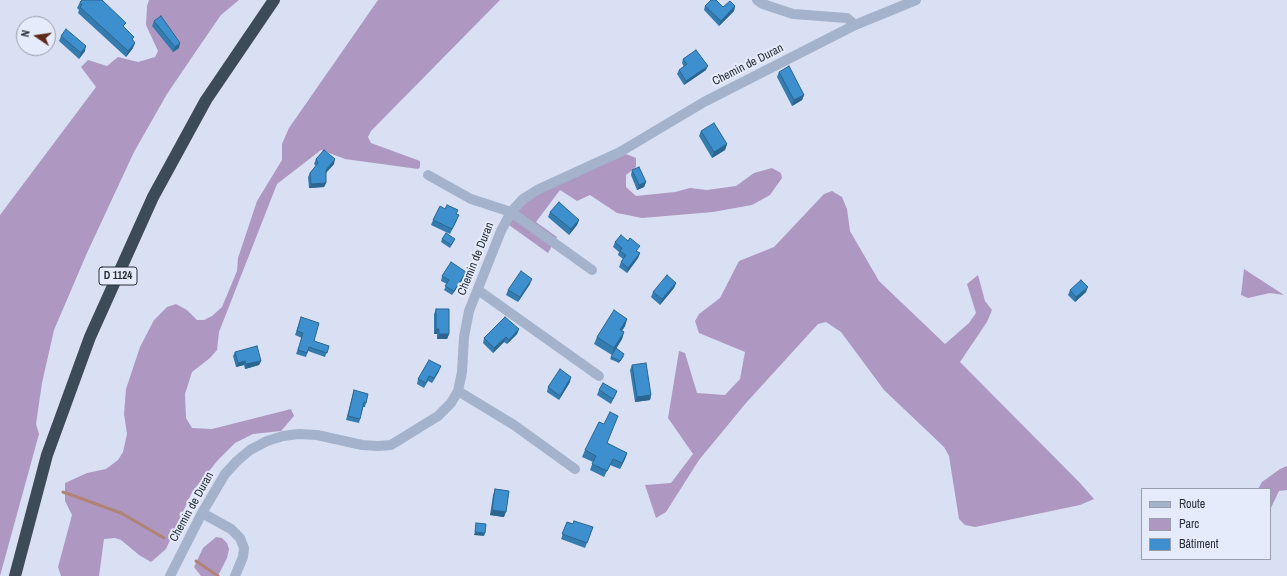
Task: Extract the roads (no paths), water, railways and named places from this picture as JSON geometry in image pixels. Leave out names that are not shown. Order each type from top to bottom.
[{"type":"highway","name":"D 1124","points":[[15,576],[47,456],[96,323],[153,197],[206,100],[274,0]]},
{"type":"street","points":[[757,0],[770,7],[793,14],[847,18],[855,25]]},
{"type":"street","name":"Chemin de Duran","points":[[170,576],[202,513],[226,474],[237,461],[250,450],[267,441],[283,436],[303,434],[317,435],[362,445],[378,446],[391,444],[438,416],[451,403],[458,391],[462,372],[466,324],[478,290],[501,231],[511,212],[523,199],[539,189],[620,152],[704,102],[855,25],[916,0]]},
{"type":"street","points":[[428,175],[471,199],[511,212],[592,270]]},
{"type":"street","points":[[478,290],[599,376]]},
{"type":"street","points":[[458,391],[514,426],[575,469]]},
{"type":"street","points":[[202,513],[231,529],[240,538],[244,548],[243,557],[235,576]]},
{"type":"waterway","points":[[63,492],[121,513],[164,538]]},
{"type":"waterway","points":[[196,561],[218,576]]}]
